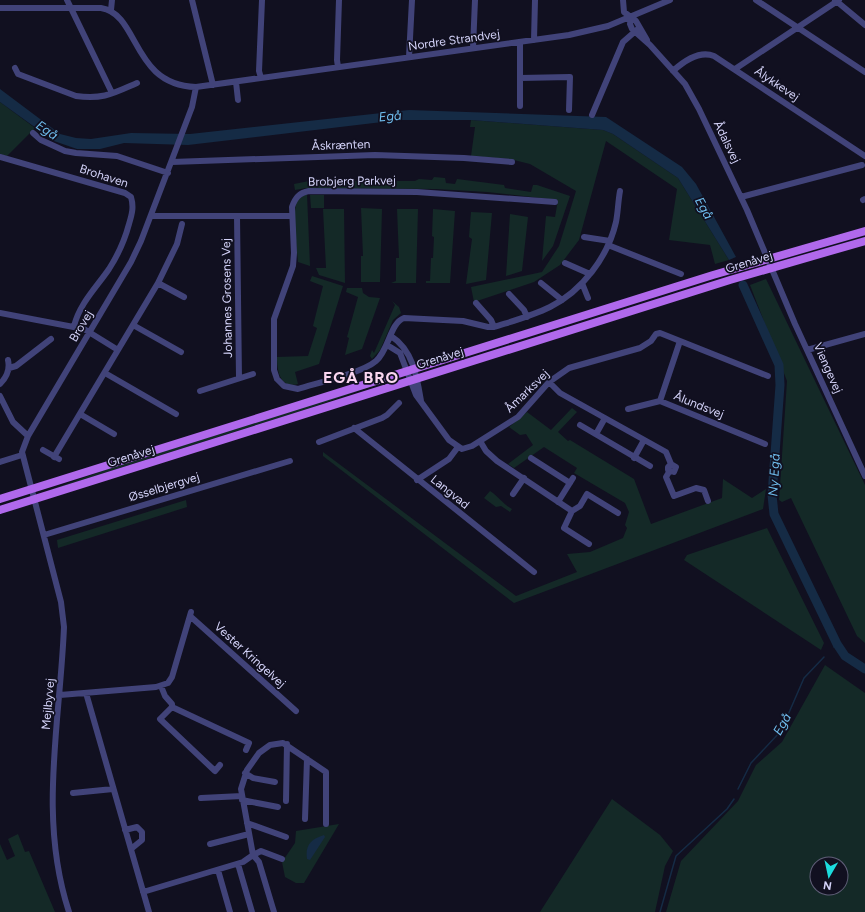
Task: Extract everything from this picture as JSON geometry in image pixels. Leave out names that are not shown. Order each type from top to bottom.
[{"type":"main road","name":"Grenåvej","points":[[0,499],[31,488],[767,258],[865,231]]},
{"type":"main road","name":"Grenåvej","points":[[0,510],[739,277],[865,241]]},
{"type":"street","points":[[4,0],[2,8],[70,7],[101,8],[111,10],[112,0]]},
{"type":"street","points":[[67,0],[112,94]]},
{"type":"street","points":[[192,0],[213,85]]},
{"type":"street","points":[[261,78],[259,71],[262,0]]},
{"type":"street","points":[[338,67],[339,0]]},
{"type":"street","points":[[409,58],[412,0]]},
{"type":"street","points":[[473,48],[475,0]]},
{"type":"street","points":[[534,40],[535,0]]},
{"type":"street","points":[[592,115],[623,42],[637,29],[630,24],[631,17],[624,12],[623,0]]},
{"type":"street","name":"Nordre Strandvej","points":[[111,10],[122,19],[139,53],[155,72],[175,84],[196,88],[534,40],[595,29],[631,17],[670,0]]},
{"type":"street","points":[[756,0],[865,72]]},
{"type":"street","points":[[735,69],[837,0],[865,25]]},
{"type":"street","name":"Ådalsvej","points":[[637,29],[673,71],[694,99],[741,197],[767,258]]},
{"type":"street","points":[[520,42],[520,106]]},
{"type":"street","name":"Ålykkevej","points":[[673,71],[688,60],[704,53],[714,56],[865,156]]},
{"type":"street","points":[[15,68],[18,74],[76,96],[104,97],[137,83]]},
{"type":"street","points":[[520,78],[570,77],[569,110]]},
{"type":"street","points":[[236,82],[238,100]]},
{"type":"street","name":"Brovej","points":[[22,455],[23,445],[28,436],[131,262],[168,173],[192,107],[196,88]]},
{"type":"street","points":[[33,133],[41,140],[65,151],[118,156],[168,173]]},
{"type":"street","name":"Åskrænten","points":[[172,162],[375,155],[464,158],[512,162]]},
{"type":"street","name":"Brohaven","points":[[0,157],[125,193],[131,197],[133,211],[123,241],[109,269],[85,300],[77,314],[74,326]]},
{"type":"street","points":[[741,197],[862,165]]},
{"type":"street","name":"Brobjerg Parkvej","points":[[555,202],[435,193],[309,191],[297,197],[294,202],[292,216],[294,253],[292,266],[274,319],[274,370],[277,379],[284,386],[298,389],[370,366],[382,355],[396,322],[404,318],[463,321],[488,328],[527,317],[550,307],[562,300],[582,283],[590,274],[609,243],[616,221],[620,191]]},
{"type":"street","points":[[151,216],[292,216]]},
{"type":"street","name":"Johannes Grosens Vej","points":[[237,216],[239,378]]},
{"type":"street","points":[[43,450],[57,458],[80,414],[158,283],[177,244],[182,224]]},
{"type":"street","points":[[584,237],[609,243],[681,274]]},
{"type":"street","name":"Viengevej","points":[[767,258],[865,476]]},
{"type":"street","points":[[565,263],[590,274]]},
{"type":"street","points":[[158,283],[184,297]]},
{"type":"street","points":[[541,283],[562,300]]},
{"type":"street","points":[[582,283],[588,298]]},
{"type":"street","points":[[510,294],[524,310],[527,317]]},
{"type":"street","points":[[476,303],[492,320],[494,327]]},
{"type":"street","points":[[0,313],[74,326],[90,332],[118,350]]},
{"type":"street","points":[[133,324],[181,352]]},
{"type":"street","name":"Åmarksvej","points":[[458,447],[466,449],[518,417],[549,382],[568,368],[640,348],[651,341],[656,334],[660,333],[680,341]]},
{"type":"street","points":[[808,350],[865,334]]},
{"type":"street","points":[[391,336],[407,350],[410,370],[421,401],[433,420],[458,447],[449,459],[417,480]]},
{"type":"street","points":[[9,368],[16,366],[51,339]]},
{"type":"street","points":[[680,341],[768,376]]},
{"type":"street","name":"Ålundsvej","points":[[680,341],[660,401],[765,444]]},
{"type":"street","points":[[387,345],[400,352],[410,370]]},
{"type":"street","points":[[0,384],[6,377],[9,368],[8,360]]},
{"type":"street","points":[[105,373],[176,414]]},
{"type":"street","points":[[200,391],[253,374]]},
{"type":"street","points":[[549,382],[560,393],[666,452],[671,464],[668,467],[669,472],[666,477],[674,496],[696,488],[704,490],[708,501]]},
{"type":"street","points":[[0,396],[13,422],[28,436]]},
{"type":"street","points":[[628,408],[660,401]]},
{"type":"street","points":[[319,442],[388,415],[399,403]]},
{"type":"street","points":[[80,414],[114,434]]},
{"type":"street","points":[[596,434],[605,418]]},
{"type":"street","points":[[580,425],[650,466]]},
{"type":"street","name":"Langvad","points":[[354,428],[417,480],[534,572]]},
{"type":"street","points":[[634,458],[644,440]]},
{"type":"street","points":[[480,441],[491,456],[572,511]]},
{"type":"street","points":[[0,462],[22,455],[31,488]]},
{"type":"street","points":[[531,458],[571,480],[558,502]]},
{"type":"street","name":"Øsselbjergvej","points":[[44,535],[290,460]]},
{"type":"street","points":[[513,494],[524,478]]},
{"type":"street","name":"Mejlbyvej","points":[[31,488],[61,602],[64,627],[52,799],[53,835],[58,872],[69,912]]},
{"type":"street","points":[[589,544],[564,528],[572,511],[580,506],[588,494],[618,513]]},
{"type":"street","name":"Vester Kringelvej","points":[[161,686],[168,683],[172,678],[190,614],[296,711]]},
{"type":"street","points":[[60,695],[161,686],[165,696],[172,704],[172,707],[249,743],[246,750]]},
{"type":"street","points":[[86,693],[149,912]]},
{"type":"street","points":[[172,707],[160,718],[215,771],[220,765]]},
{"type":"street","points":[[274,912],[259,862],[253,855],[242,798],[242,782],[245,773],[259,753],[270,745],[278,742],[287,744],[326,772],[326,824]]},
{"type":"street","points":[[286,801],[287,744]]},
{"type":"street","points":[[305,820],[307,758]]},
{"type":"street","points":[[245,773],[253,778],[275,782]]},
{"type":"street","points":[[73,793],[113,789]]},
{"type":"street","points":[[201,798],[242,798],[278,807]]},
{"type":"street","points":[[246,823],[286,837]]},
{"type":"street","points":[[125,830],[138,826],[142,832],[142,840],[131,849]]},
{"type":"street","points":[[210,844],[249,834]]},
{"type":"street","points":[[143,892],[238,864],[261,851],[282,859]]},
{"type":"street","points":[[238,864],[252,912]]},
{"type":"street","points":[[218,870],[230,912]]},
{"type":"green space","points":[[0,102],[35,128],[7,156],[0,154]]},
{"type":"green space","points":[[471,120],[603,130],[613,134],[678,178],[729,260],[715,264],[710,245],[669,240],[677,189],[606,141],[579,240],[560,265],[534,282],[474,302],[471,287],[542,272],[559,246],[576,191],[530,164],[510,159],[471,156],[475,127],[470,127]]},
{"type":"green space","points":[[434,177],[445,178],[446,183],[455,184],[457,179],[504,185],[505,188],[531,192],[533,185],[537,185],[570,196],[553,246],[542,261],[546,216],[555,217],[558,200],[487,192],[436,189],[306,188],[295,190],[294,184],[309,181],[415,181],[419,179],[432,180]]},
{"type":"green space","points":[[307,194],[310,266],[298,262],[295,222],[297,202],[300,198]]},
{"type":"green space","points":[[310,195],[324,195],[324,208],[311,208]]},
{"type":"green space","points":[[361,208],[382,209],[380,282],[361,282],[361,256],[363,256]]},
{"type":"green space","points":[[323,209],[344,209],[345,283],[319,275],[316,268],[326,268]]},
{"type":"green space","points":[[397,209],[418,209],[416,283],[391,283],[396,281],[396,258],[399,258]]},
{"type":"green space","points":[[433,209],[455,211],[450,283],[426,283],[426,281],[430,281],[431,258],[433,258]]},
{"type":"green space","points":[[471,212],[492,213],[486,280],[466,284],[472,239],[469,237]]},
{"type":"green space","points":[[510,214],[528,217],[522,271],[506,276]]},
{"type":"green space","points":[[312,276],[343,286],[319,364],[295,372],[298,384],[287,384],[283,381],[279,373],[277,357],[308,356],[317,328],[313,326],[323,286],[310,281]]},
{"type":"green space","points":[[766,279],[865,485],[865,643],[857,636],[791,498],[782,502],[779,500],[787,381],[750,285]]},
{"type":"green space","points":[[347,288],[362,288],[363,293],[369,297],[380,298],[362,349],[345,355],[349,338],[347,337],[358,297],[346,292]]},
{"type":"green space","points":[[392,301],[399,307],[401,313],[393,320],[380,350],[372,359],[370,356],[372,350],[374,353],[395,305]]},
{"type":"green space","points":[[401,376],[307,409],[44,492],[119,465]]},
{"type":"green space","points":[[572,408],[577,412],[558,432],[568,441],[570,440],[634,479],[651,524],[722,498],[723,479],[752,498],[766,489],[763,509],[514,603],[323,456],[323,452],[516,596],[577,572],[567,554],[590,552],[623,538],[627,528],[625,525],[629,512],[625,503],[574,473],[577,468],[544,447],[514,468],[508,464],[533,445],[526,434],[520,435],[509,427],[527,412],[551,430]]},
{"type":"green space","points":[[490,491],[512,509],[510,512],[501,506],[496,507],[484,498]]},
{"type":"green space","points":[[186,500],[187,507],[58,548],[57,540]]},
{"type":"green space","points":[[767,528],[824,643],[821,650],[684,560],[687,555]]},
{"type":"green space","points":[[825,665],[865,693],[865,912],[666,912],[681,861],[738,801],[756,765],[782,742]]},
{"type":"green space","points":[[612,799],[660,835],[673,851],[665,866],[655,912],[540,912]]},
{"type":"green space","points":[[339,824],[304,883],[296,883],[285,877],[282,862],[295,843],[296,831]]},
{"type":"green space","points":[[18,834],[25,852],[29,851],[55,912],[0,912],[0,844],[7,860],[15,856],[8,839]]},
{"type":"water","points":[[0,89],[60,134],[76,138],[91,139],[131,133],[190,134],[409,110],[606,117],[682,167],[696,184],[736,257],[729,260],[678,178],[613,134],[603,130],[471,120],[399,120],[188,145],[124,143],[100,149],[77,149],[54,141],[0,102]]},
{"type":"water","points":[[324,835],[325,837],[310,860],[307,859],[307,850],[310,843],[316,838]]},
{"type":"waterway","name":"Ny Egå","points":[[743,285],[779,365],[780,385],[772,495],[774,514],[837,644],[845,656],[865,669]]},
{"type":"waterway","name":"Ny Egå","points":[[834,647],[837,644]]},
{"type":"waterway","name":"Egå","points":[[738,789],[751,763],[781,731],[804,678],[824,657]]},
{"type":"waterway","name":"Egå","points":[[660,912],[676,856],[727,809],[734,799]]},
{"type":"district","name":"EGÅ BRO","points":[[361,377]]}]
